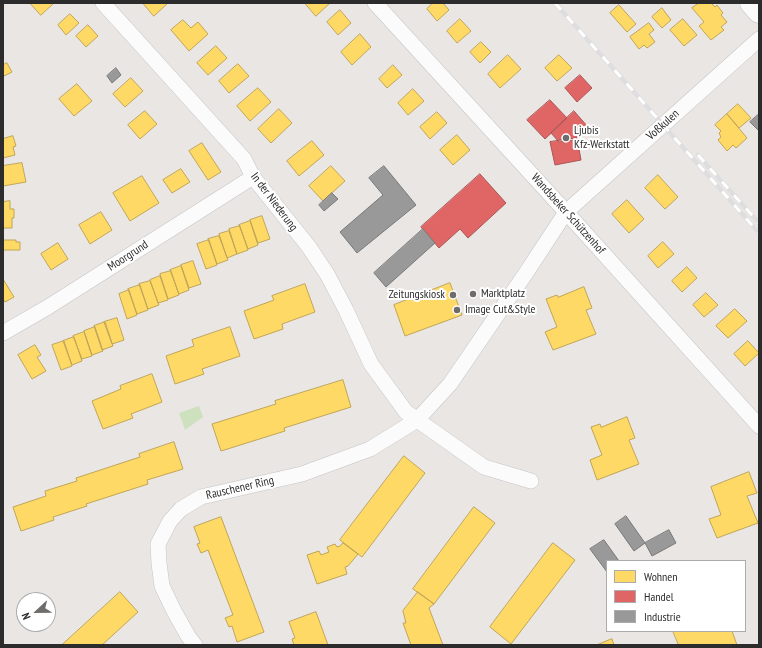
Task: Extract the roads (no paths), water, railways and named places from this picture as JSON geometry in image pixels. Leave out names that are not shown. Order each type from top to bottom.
[{"type":"street","name":"In der Niederung","points":[[103,3],[244,159],[253,177],[309,247],[327,274],[337,291],[371,364],[406,412],[417,420]]},
{"type":"street","name":"Wandsbeker Schützenhof","points":[[375,3],[759,426]]},
{"type":"street","points":[[751,3],[759,12]]},
{"type":"street","name":"Voßkulen","points":[[566,212],[759,39]]},
{"type":"street","name":"Moorgrund","points":[[3,333],[48,307],[253,177]]},
{"type":"street","name":"Rauschener Ring","points":[[195,645],[188,636],[174,611],[162,586],[158,544],[170,521],[181,509],[201,497],[308,472],[370,449],[417,420],[450,384],[566,212]]},
{"type":"street","points":[[417,420],[484,467],[531,481]]},
{"type":"railway","points":[[555,3],[759,233]]},
{"type":"railway","points":[[698,155],[759,223]]},
{"type":"place","name":"Ljubis Kfz-Werkstatt","points":[[566,138]]},
{"type":"place","name":"Marktplatz","points":[[473,294]]},
{"type":"place","name":"Zeitungskiosk","points":[[453,295]]},
{"type":"place","name":"Image Cut&Style","points":[[457,310]]}]
